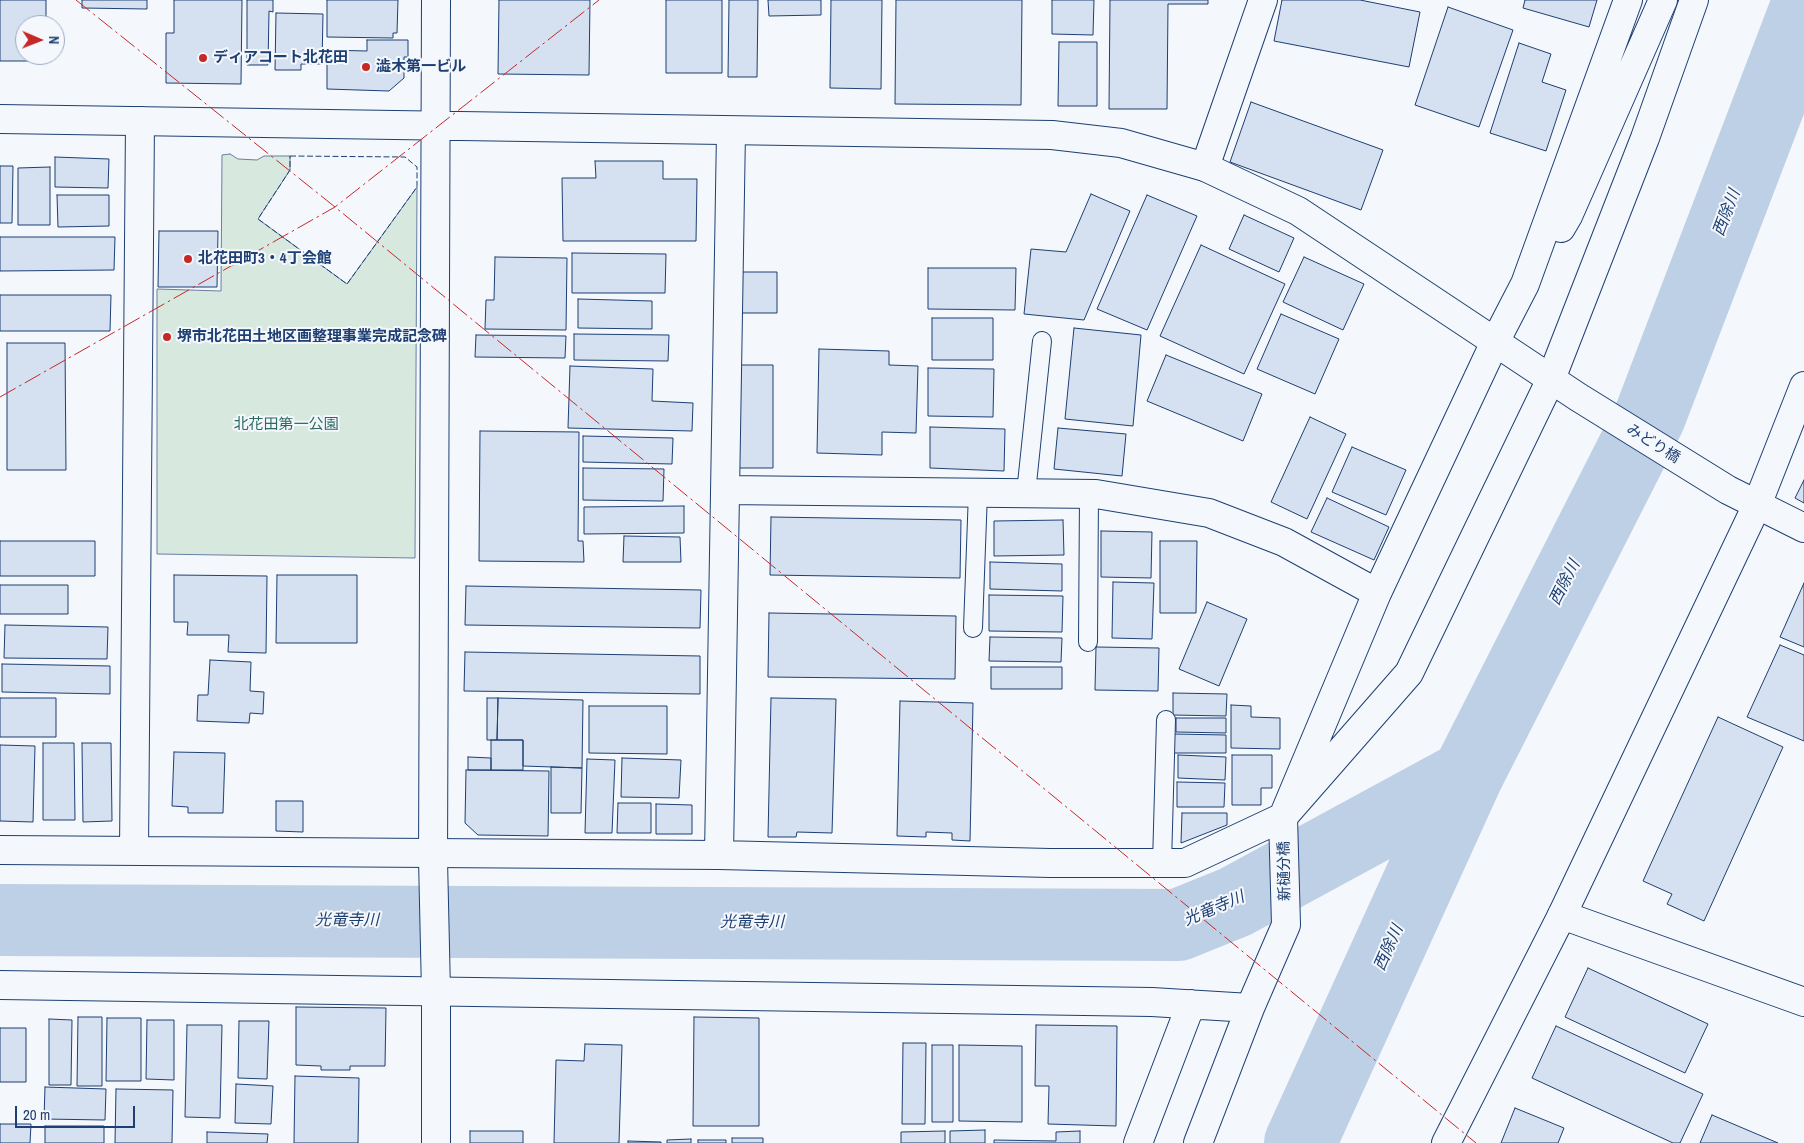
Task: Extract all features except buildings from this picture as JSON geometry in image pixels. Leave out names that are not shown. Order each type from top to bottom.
[{"type":"street","points":[[436,0],[434,857],[436,1143]]},
{"type":"street","points":[[1205,168],[1263,0]]},
{"type":"street","points":[[1525,284],[1628,0]]},
{"type":"street","points":[[1283,817],[1377,593],[1495,342],[1525,284],[1568,216],[1663,0]]},
{"type":"street","points":[[0,850],[434,857],[719,855],[1050,863],[1185,863],[1283,817],[1409,672],[1551,379],[1646,138],[1694,0]]},
{"type":"street","name":"みどり橋","points":[[0,119],[1052,135],[1121,144],[1205,168],[1298,211],[1578,397],[1728,490],[1804,528]]},
{"type":"street","points":[[134,851],[140,121]]},
{"type":"street","points":[[719,855],[731,131]]},
{"type":"street","points":[[1446,1143],[1562,916],[1757,505],[1804,386]]},
{"type":"street","points":[[725,490],[1089,494],[1209,513],[1284,542],[1377,593]]},
{"type":"street","name":"新樋分橋","points":[[1250,1008],[1286,925],[1283,817]]},
{"type":"street","points":[[1562,916],[1804,1002]]},
{"type":"street","points":[[0,985],[436,984],[1191,1004],[1250,1008],[1198,1143]]},
{"type":"street","points":[[1138,1143],[1191,1004]]},
{"type":"lane","points":[[1026,493],[1042,341]]},
{"type":"lane","points":[[973,628],[978,492]]},
{"type":"lane","points":[[1088,642],[1089,494]]},
{"type":"lane","points":[[1162,863],[1166,720]]},
{"type":"green space","name":"北花田第一公園","points":[[230,154],[238,159],[257,160],[264,156],[290,156],[290,170],[258,219],[347,284],[417,187],[415,558],[157,554],[157,289],[221,291],[222,155]]},
{"type":"waterway","name":"西除川","points":[[1300,1143],[1467,776],[1650,416],[1804,13]]},
{"type":"waterway","name":"光竜寺川","points":[[0,920],[1178,925],[1235,902],[1467,776]]},
{"type":"fence","points":[[290,156],[405,157],[417,167],[417,187],[347,284],[258,219],[290,170],[290,156]]},
{"type":"power","points":[[76,0],[335,207],[1476,1143]]},
{"type":"power","points":[[0,397],[335,207],[599,0]]},
{"type":"place","name":"ディアコート北花田","points":[[203,58]]},
{"type":"place","name":"澁木第一ビル","points":[[366,67]]},
{"type":"place","name":"北花田町3・4丁会館","points":[[188,259]]},
{"type":"place","name":"堺市北花田土地区画整理事業完成記念碑","points":[[167,337]]}]
